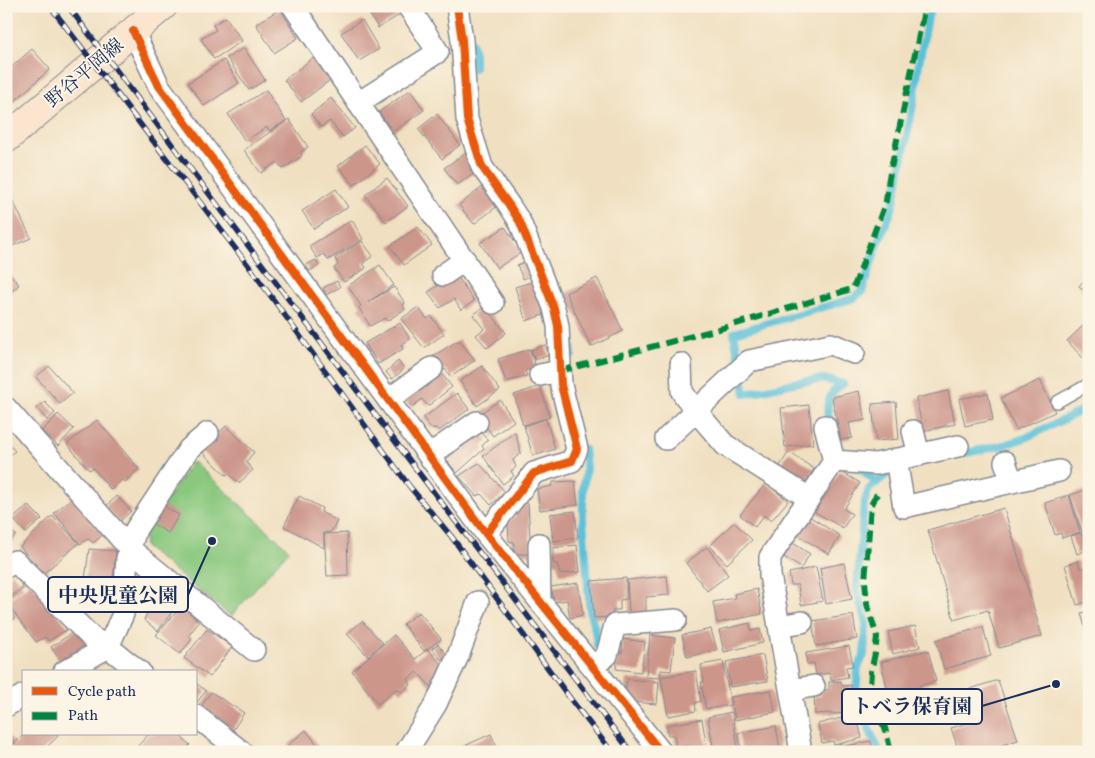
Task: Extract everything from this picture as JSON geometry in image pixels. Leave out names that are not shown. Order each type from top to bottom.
[{"type":"main road","name":"野谷平岡線","points":[[6,139],[163,6]]},
{"type":"street","points":[[293,6],[493,302]]},
{"type":"street","points":[[358,103],[438,52],[408,6]]},
{"type":"street","points":[[457,6],[462,40],[467,119],[482,167],[520,222],[554,308],[558,326],[550,373],[560,385],[576,449],[572,461],[534,473],[486,534]]},
{"type":"street","points":[[133,31],[159,86],[486,534],[661,752]]},
{"type":"street","points":[[443,275],[465,260]]},
{"type":"street","points":[[666,439],[749,361],[805,341],[831,344],[854,353]]},
{"type":"street","points":[[681,364],[682,392],[725,445],[809,498]]},
{"type":"street","points":[[388,400],[432,368]]},
{"type":"street","points":[[6,408],[130,548],[254,650]]},
{"type":"street","points":[[429,455],[477,422]]},
{"type":"street","points":[[801,752],[770,575],[770,557],[834,461],[825,426]]},
{"type":"street","points":[[914,431],[919,455]]},
{"type":"street","points":[[68,670],[108,647],[124,614],[127,558],[136,529],[189,449],[208,433]]},
{"type":"street","points":[[834,461],[876,464],[958,446]]},
{"type":"street","points":[[896,459],[904,507],[1060,471]]},
{"type":"street","points":[[1005,462],[1012,482]]},
{"type":"street","points":[[539,544],[540,601]]},
{"type":"street","points":[[6,567],[15,561],[92,636],[137,670]]},
{"type":"street","points":[[406,752],[436,704],[458,656],[478,602]]},
{"type":"street","points":[[593,667],[607,655],[616,625],[676,620]]},
{"type":"street","points":[[779,626],[802,622]]},
{"type":"street","points":[[790,690],[814,686]]},
{"type":"street","points":[[6,706],[22,696]]},
{"type":"street","points":[[198,718],[238,751]]},
{"type":"lane","points":[[1057,402],[1089,384]]},
{"type":"green space","points":[[191,463],[195,463],[289,550],[231,616],[145,547],[144,535]]},
{"type":"building","points":[[366,6],[397,6],[401,14],[378,28]]},
{"type":"building","points":[[280,9],[298,38],[274,53],[256,24]]},
{"type":"building","points":[[226,17],[242,41],[214,59],[201,39],[216,30],[213,25]]},
{"type":"building","points":[[362,20],[379,49],[359,61],[341,33]]},
{"type":"building","points":[[244,48],[265,80],[249,90],[227,58]]},
{"type":"building","points":[[32,49],[50,69],[6,109],[6,72]]},
{"type":"building","points":[[313,58],[330,80],[301,102],[284,80]]},
{"type":"building","points":[[224,60],[239,83],[204,106],[188,83]]},
{"type":"building","points":[[266,90],[286,121],[269,131],[267,127],[245,141],[228,114]]},
{"type":"building","points":[[410,90],[424,110],[393,132],[379,112]]},
{"type":"building","points":[[331,98],[355,128],[343,137],[330,121],[321,127],[311,114]]},
{"type":"building","points":[[437,114],[460,145],[442,159],[418,129]]},
{"type":"building","points":[[289,119],[308,147],[301,152],[302,156],[283,169],[277,162],[261,173],[244,150]]},
{"type":"building","points":[[365,145],[380,164],[354,185],[338,166]]},
{"type":"building","points":[[465,153],[478,171],[457,185],[444,168]]},
{"type":"building","points":[[387,178],[408,206],[386,222],[365,195]]},
{"type":"building","points":[[485,185],[499,205],[474,224],[459,205]]},
{"type":"building","points":[[336,189],[348,207],[314,229],[302,211]]},
{"type":"building","points":[[13,201],[31,238],[10,247],[6,239],[6,205]]},
{"type":"building","points":[[352,220],[363,239],[328,260],[324,254],[317,258],[309,246]]},
{"type":"building","points":[[418,227],[432,245],[404,265],[390,246]]},
{"type":"building","points":[[505,227],[522,252],[497,268],[480,243]]},
{"type":"building","points":[[362,241],[373,256],[363,263],[366,268],[344,282],[334,268],[338,265],[335,258]]},
{"type":"building","points":[[316,260],[319,266],[309,271],[306,265]]},
{"type":"building","points":[[527,261],[533,275],[523,279],[517,265]]},
{"type":"building","points":[[380,265],[394,285],[368,302],[394,287],[405,303],[403,305],[405,309],[387,321],[385,318],[370,326],[359,308],[361,306],[348,286]]},
{"type":"building","points":[[6,269],[19,285],[6,296]]},
{"type":"building","points":[[456,274],[474,301],[461,310],[454,299],[440,308],[428,292]]},
{"type":"building","points":[[1089,275],[1089,294],[1079,286]]},
{"type":"building","points":[[597,278],[623,331],[591,347],[566,293]]},
{"type":"building","points":[[538,280],[549,313],[526,321],[515,287]]},
{"type":"building","points":[[337,281],[340,287],[326,295],[323,288]]},
{"type":"building","points":[[485,306],[506,333],[487,348],[476,335],[484,329],[473,315]]},
{"type":"building","points":[[418,307],[427,319],[431,316],[444,334],[424,348],[401,319]]},
{"type":"building","points":[[1089,320],[1089,358],[1086,361],[1067,341]]},
{"type":"building","points":[[400,323],[410,339],[401,345],[403,349],[378,364],[365,343]]},
{"type":"building","points":[[459,340],[475,360],[451,377],[445,369],[441,372],[430,358]]},
{"type":"building","points":[[545,345],[549,355],[535,360],[531,350]]},
{"type":"building","points":[[530,349],[536,367],[525,371],[527,376],[506,382],[498,359]]},
{"type":"building","points":[[398,361],[404,369],[392,379],[386,372]]},
{"type":"building","points":[[49,366],[73,393],[60,404],[36,377]]},
{"type":"building","points":[[482,366],[500,390],[477,406],[460,381]]},
{"type":"building","points":[[441,373],[452,387],[428,406],[422,399],[412,407],[406,400]]},
{"type":"building","points":[[1040,380],[1055,412],[1016,430],[1001,398]]},
{"type":"building","points":[[540,386],[550,417],[523,425],[514,395]]},
{"type":"building","points":[[859,391],[865,420],[849,423],[852,438],[841,440],[832,397]]},
{"type":"building","points":[[948,391],[955,424],[923,431],[916,398]]},
{"type":"building","points":[[457,393],[469,409],[439,431],[436,428],[432,429],[423,418]]},
{"type":"building","points":[[988,393],[993,420],[965,426],[959,399]]},
{"type":"building","points":[[500,400],[514,421],[493,436],[478,415]]},
{"type":"building","points":[[45,402],[55,413],[47,420],[37,408]]},
{"type":"building","points":[[896,402],[899,439],[876,441],[872,404]]},
{"type":"building","points":[[809,405],[813,444],[785,447],[781,408]]},
{"type":"building","points":[[58,414],[74,429],[58,446],[42,431]]},
{"type":"building","points":[[546,419],[555,449],[533,456],[524,426]]},
{"type":"building","points":[[97,420],[139,469],[125,482],[122,480],[111,490],[93,468],[89,470],[67,444]]},
{"type":"building","points":[[226,426],[254,452],[246,462],[253,470],[239,483],[229,474],[226,475],[200,450]]},
{"type":"building","points":[[480,432],[488,440],[482,446],[484,449],[457,473],[446,459]]},
{"type":"building","points":[[515,432],[521,453],[513,460],[516,467],[511,471],[514,476],[503,484],[483,456]]},
{"type":"building","points":[[6,441],[15,451],[6,458]]},
{"type":"building","points":[[789,452],[814,469],[804,484],[779,467]]},
{"type":"building","points":[[479,463],[505,492],[491,505],[481,494],[476,496],[459,476]]},
{"type":"building","points":[[840,471],[860,483],[844,509],[852,514],[843,528],[815,512]]},
{"type":"building","points":[[575,481],[578,505],[540,510],[537,489],[552,486],[553,482]]},
{"type":"building","points":[[766,483],[788,501],[771,521],[764,515],[755,527],[740,515]]},
{"type":"building","points":[[1089,489],[1089,530],[1082,532],[1070,495]]},
{"type":"building","points":[[1069,495],[1080,532],[1062,538],[1061,533],[1055,535],[1045,503]]},
{"type":"building","points":[[117,496],[131,511],[119,522],[105,507]]},
{"type":"building","points":[[299,496],[322,508],[321,512],[337,521],[331,532],[324,533],[324,548],[284,526]]},
{"type":"building","points":[[72,498],[93,524],[104,534],[93,543],[88,539],[80,544],[54,513]]},
{"type":"building","points":[[528,503],[531,554],[514,554],[514,542],[509,541],[508,523],[516,515],[520,504]]},
{"type":"building","points":[[28,505],[42,519],[26,533],[13,519]]},
{"type":"building","points":[[164,506],[179,515],[168,533],[153,524]]},
{"type":"building","points":[[1004,508],[1042,636],[999,648],[988,610],[954,620],[928,530]]},
{"type":"building","points":[[575,511],[578,538],[553,541],[550,514]]},
{"type":"building","points":[[52,516],[79,543],[44,573],[20,547]]},
{"type":"building","points":[[809,516],[840,536],[829,554],[797,535]]},
{"type":"building","points":[[734,522],[752,540],[727,564],[710,546]]},
{"type":"building","points":[[6,527],[16,535],[8,544],[6,543]]},
{"type":"building","points":[[347,533],[348,575],[327,576],[324,534]]},
{"type":"building","points":[[1081,533],[1087,550],[1077,554],[1071,536]]},
{"type":"building","points":[[793,543],[810,554],[801,568],[784,557]]},
{"type":"building","points":[[577,545],[580,572],[560,574],[557,564],[553,563],[553,548]]},
{"type":"building","points":[[707,547],[728,575],[707,591],[686,563]]},
{"type":"building","points":[[89,549],[116,551],[110,607],[82,603]]},
{"type":"building","points":[[1078,561],[1080,569],[1086,567],[1089,573],[1089,601],[1077,605],[1065,565]]},
{"type":"building","points":[[844,563],[852,599],[826,604],[820,568]]},
{"type":"building","points":[[816,567],[823,601],[801,605],[798,585],[791,585],[789,573]]},
{"type":"building","points":[[13,573],[23,587],[6,600],[6,578]]},
{"type":"building","points":[[667,576],[669,595],[646,597],[646,613],[629,613],[627,580]]},
{"type":"building","points":[[626,578],[627,599],[620,600],[620,610],[613,610],[612,617],[594,618],[591,581]]},
{"type":"building","points":[[150,581],[154,584],[153,586],[178,604],[158,631],[144,620],[147,613],[134,602]]},
{"type":"building","points":[[31,583],[69,628],[49,641],[45,637],[36,642],[6,602]]},
{"type":"building","points":[[578,583],[583,615],[570,618],[567,600],[554,602],[551,587]]},
{"type":"building","points":[[757,589],[762,614],[717,623],[713,602],[735,598],[734,594]]},
{"type":"building","points":[[6,605],[15,618],[6,624]]},
{"type":"building","points":[[182,606],[199,622],[189,635],[192,639],[180,654],[156,635]]},
{"type":"building","points":[[1089,611],[1089,638],[1088,638],[1081,613]]},
{"type":"building","points":[[419,612],[441,639],[424,651],[403,624]]},
{"type":"building","points":[[853,615],[857,639],[816,646],[812,621]]},
{"type":"building","points":[[362,621],[383,643],[368,656],[347,634]]},
{"type":"building","points":[[750,623],[751,631],[760,629],[763,643],[724,652],[719,630]]},
{"type":"building","points":[[915,626],[920,647],[893,654],[888,632]]},
{"type":"building","points":[[983,627],[991,656],[944,669],[936,640]]},
{"type":"building","points":[[78,629],[88,643],[60,661],[51,647]]},
{"type":"building","points":[[207,629],[232,647],[210,677],[184,658]]},
{"type":"building","points":[[711,629],[717,650],[687,657],[682,635]]},
{"type":"building","points":[[394,635],[415,659],[428,649],[444,667],[432,688],[417,672],[408,679],[411,685],[401,692],[397,688],[378,704],[352,671]]},
{"type":"building","points":[[650,635],[675,638],[671,671],[661,670],[660,678],[646,677]]},
{"type":"building","points":[[623,639],[645,642],[641,672],[616,669],[618,652],[622,653]]},
{"type":"building","points":[[438,644],[447,655],[441,660],[432,648]]},
{"type":"building","points":[[849,646],[853,666],[846,667],[848,677],[831,680],[830,673],[816,675],[814,663],[807,664],[806,653]]},
{"type":"building","points":[[928,650],[936,681],[919,686],[921,696],[888,706],[884,689],[887,687],[881,662]]},
{"type":"building","points":[[763,655],[768,681],[730,687],[726,662]]},
{"type":"building","points":[[723,661],[731,705],[706,709],[701,682],[704,682],[701,665]]},
{"type":"building","points":[[696,671],[701,701],[695,703],[696,711],[668,716],[661,677]]},
{"type":"building","points":[[627,679],[659,682],[657,704],[633,702],[625,693]]},
{"type":"building","points":[[998,680],[1018,740],[981,752],[959,752],[951,728],[974,721],[964,691]]},
{"type":"building","points":[[841,681],[842,686],[851,685],[853,713],[815,714],[814,696],[821,696],[821,690],[829,690],[829,682]]},
{"type":"building","points":[[198,685],[206,691],[198,701]]},
{"type":"building","points":[[771,690],[775,712],[735,720],[731,697]]},
{"type":"building","points":[[211,692],[244,713],[233,730],[200,708]]},
{"type":"building","points":[[732,712],[738,748],[714,752],[708,717]]},
{"type":"building","points":[[856,714],[862,738],[834,745],[833,741],[822,743],[818,724]]},
{"type":"building","points":[[702,719],[707,749],[692,752],[690,746],[676,747],[674,735],[668,735],[667,725]]},
{"type":"building","points":[[776,726],[780,749],[765,752],[742,752],[738,733]]},
{"type":"building","points":[[306,730],[323,752],[293,752],[288,745]]},
{"type":"building","points":[[6,733],[15,743],[6,750]]},
{"type":"building","points":[[491,734],[499,752],[464,752],[462,747]]},
{"type":"building","points":[[22,736],[58,736],[42,752],[14,752],[10,748]]},
{"type":"building","points":[[147,736],[180,736],[190,745],[183,752],[132,752]]},
{"type":"building","points":[[871,741],[873,752],[832,752],[831,749]]},
{"type":"waterway","points":[[831,425],[828,417],[829,400],[834,391],[843,384],[823,379],[798,382],[745,394],[734,333],[855,298],[862,292],[876,249],[893,207],[915,94],[919,63],[932,6]]},
{"type":"waterway","points":[[472,43],[474,68]]},
{"type":"waterway","points":[[563,307],[568,319],[572,355]]},
{"type":"waterway","points":[[956,455],[1004,445],[1025,438],[1089,406]]},
{"type":"waterway","points":[[584,449],[586,469],[583,489],[583,519],[590,613],[597,645]]},
{"type":"waterway","points":[[861,469],[876,483]]},
{"type":"waterway","points":[[880,752],[863,717],[856,693],[858,667],[864,655],[866,625],[857,590],[864,504],[869,489],[886,475]]},
{"type":"railway","points":[[50,6],[254,273],[410,487],[451,536],[572,701],[612,752]]},
{"type":"railway","points":[[68,6],[631,752]]},
{"type":"marked path","points":[[560,371],[719,329],[852,289],[886,201],[889,178],[924,11],[927,6]]},
{"type":"marked path","points":[[877,494],[871,505],[865,581],[867,604],[877,637],[870,686],[872,705],[885,728],[891,752]]},
{"type":"cycle path","points":[[457,6],[462,40],[467,119],[482,167],[520,222],[554,308],[558,326],[561,385],[577,449],[572,461],[534,473],[486,534]]},
{"type":"cycle path","points":[[133,31],[159,86],[486,534],[661,752]]},
{"type":"place","name":"中央児童公園","points":[[212,541]]},
{"type":"place","name":"トベラ保育園","points":[[1056,684]]}]
